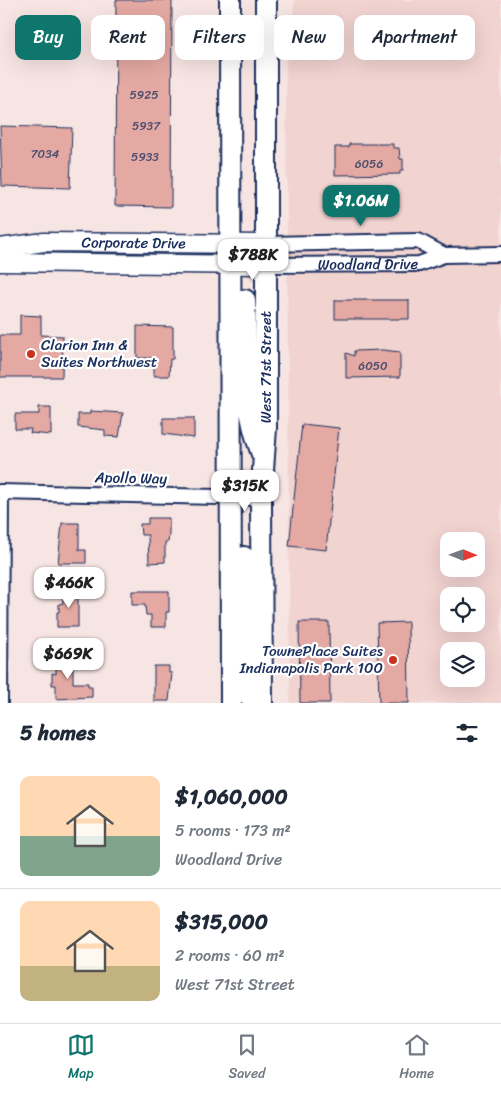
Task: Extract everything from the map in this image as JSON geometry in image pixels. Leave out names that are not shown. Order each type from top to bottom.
[{"type":"main road","points":[[230,0],[231,244],[245,302],[246,389],[252,429],[262,456]]},
{"type":"main road","name":"West 71st Street","points":[[262,703],[261,498],[262,456],[266,428],[266,0]]},
{"type":"main road","points":[[231,703],[231,497],[236,264]]},
{"type":"main road","points":[[231,497],[238,504],[243,515],[247,598],[262,665]]},
{"type":"main road","points":[[231,590],[246,647],[249,703]]},
{"type":"street","name":"Woodland Drive","points":[[267,244],[418,241],[444,255]]},
{"type":"street","name":"Corporate Drive","points":[[0,248],[44,242],[267,244]]},
{"type":"street","name":"Woodland Drive","points":[[236,264],[419,264],[444,255],[501,254]]},
{"type":"street","name":"Corporate Drive","points":[[0,262],[236,264]]},
{"type":"street","name":"Apollo Way","points":[[1,492],[261,498]]},
{"type":"street","points":[[0,703],[1,492]]},
{"type":"shaded area","points":[[295,0],[501,0],[501,703],[290,703],[286,63],[286,60],[344,60],[344,15],[293,15]]},
{"type":"building","points":[[116,0],[172,0],[171,207],[115,206],[116,60],[165,60],[165,15],[116,15]]},
{"type":"building","points":[[0,126],[72,128],[70,188],[2,186]]},
{"type":"building","points":[[349,144],[393,144],[393,148],[399,148],[400,159],[403,159],[403,170],[400,170],[400,174],[335,175],[335,147],[349,147]]},
{"type":"building","points":[[335,300],[409,300],[409,319],[335,319]]},
{"type":"building","name":"Clarion Inn & Suites Northwest","points":[[20,315],[41,316],[41,335],[63,336],[62,377],[0,377],[0,335],[20,335]]},
{"type":"building","points":[[137,326],[173,327],[173,359],[170,359],[169,376],[154,376],[154,358],[137,358]]},
{"type":"building","points":[[383,350],[400,352],[400,377],[346,378],[346,353],[354,356],[354,351]]},
{"type":"building","points":[[39,407],[51,407],[51,435],[30,433],[31,429],[15,429],[15,414],[39,414]]},
{"type":"building","points":[[90,411],[123,413],[119,437],[105,436],[105,430],[78,427],[78,414],[90,414]]},
{"type":"building","points":[[163,418],[194,418],[194,438],[163,434]]},
{"type":"building","points":[[302,424],[339,428],[326,550],[289,546]]},
{"type":"building","points":[[148,518],[169,518],[168,542],[165,542],[165,562],[149,563],[148,535],[141,535],[140,524],[148,524]]},
{"type":"building","points":[[62,523],[79,523],[79,550],[86,550],[86,563],[58,563]]},
{"type":"building","points":[[62,588],[78,588],[78,627],[57,627],[59,604],[63,603]]},
{"type":"building","points":[[132,591],[169,591],[169,612],[166,612],[166,627],[151,627],[151,615],[146,615],[145,605],[132,605]]},
{"type":"building","points":[[299,622],[329,622],[330,703],[300,703]]},
{"type":"building","name":"TownePlace Suites Indianapolis Park 100","points":[[408,622],[409,703],[379,703],[377,623]]},
{"type":"building","points":[[56,653],[73,653],[73,683],[88,683],[88,686],[92,686],[92,697],[56,699],[56,685],[52,685],[52,673],[56,674]]},
{"type":"building","points":[[154,666],[169,666],[169,673],[172,673],[169,701],[154,701]]},
{"type":"place","name":"Clarion Inn & Suites Northwest","points":[[31,354]]},
{"type":"place","name":"TownePlace Suites Indianapolis Park 100","points":[[393,660]]}]
